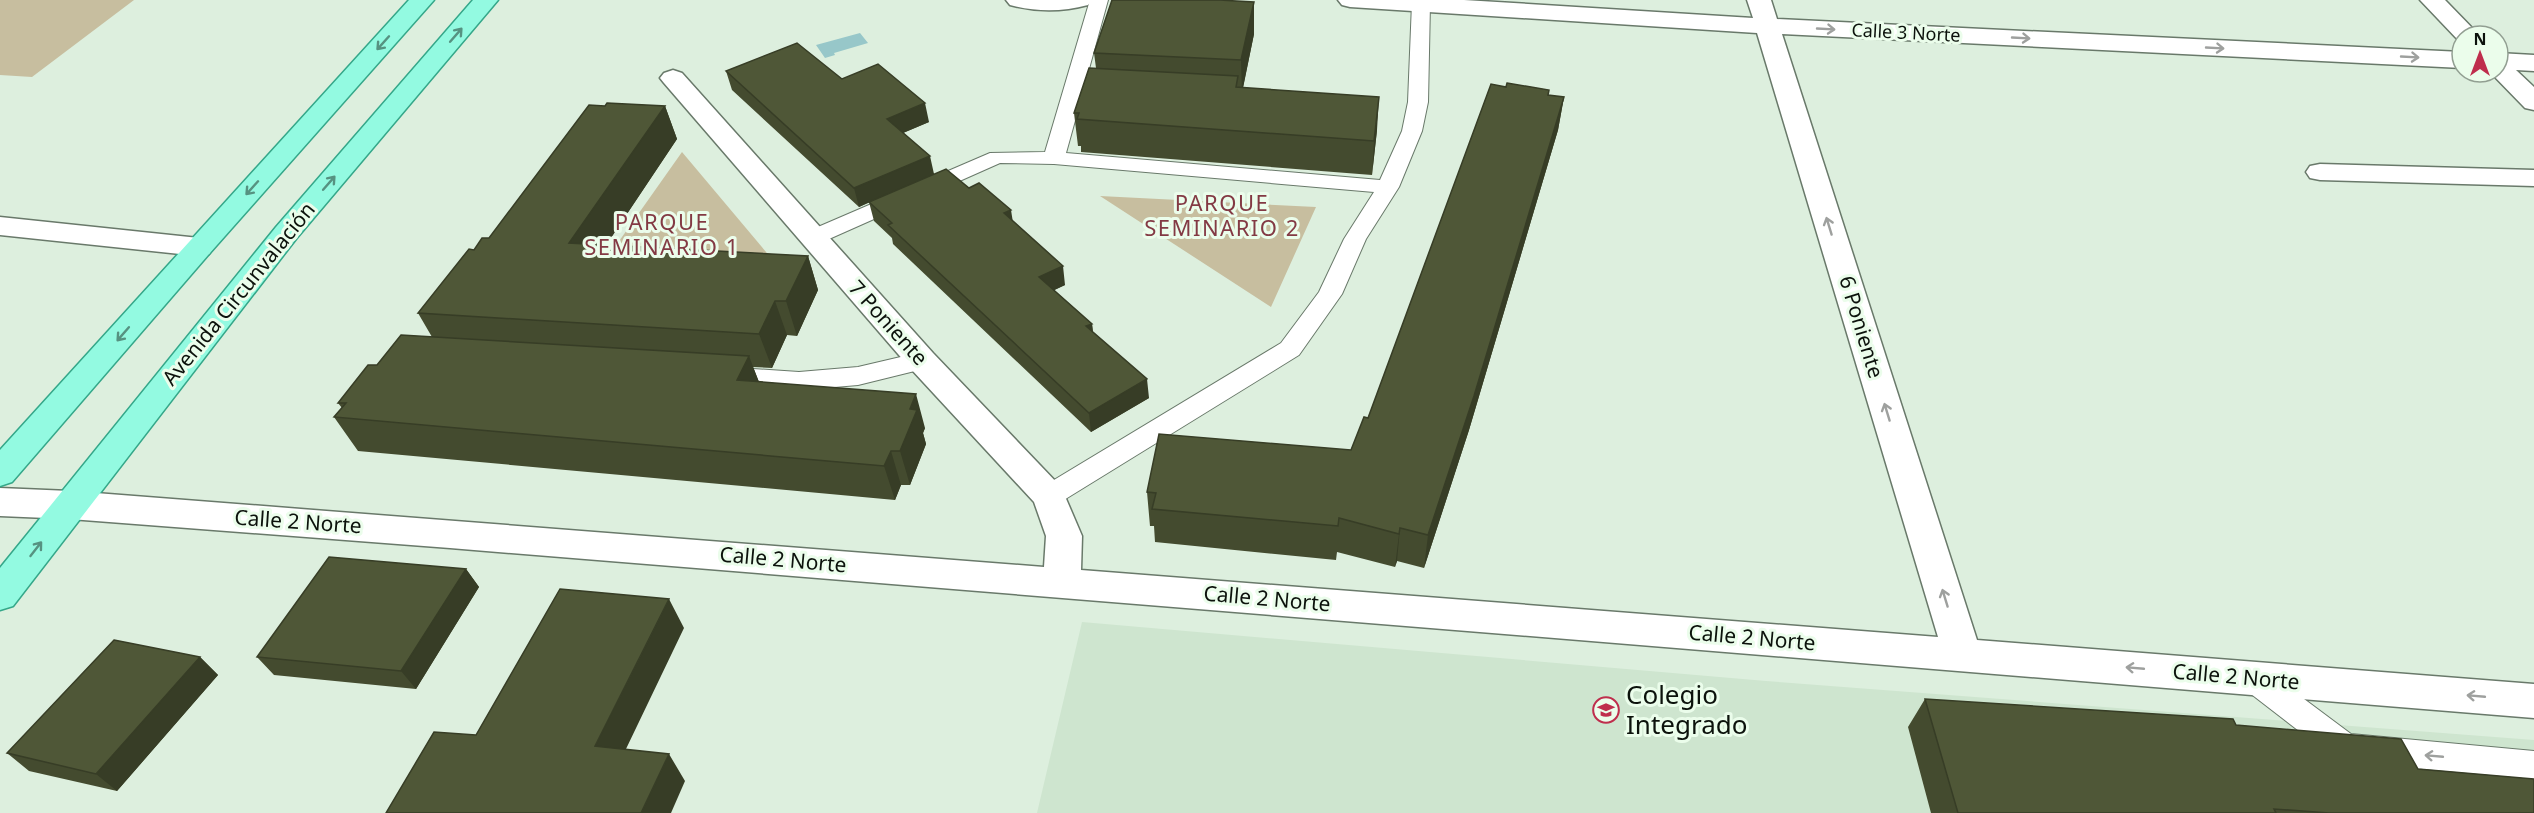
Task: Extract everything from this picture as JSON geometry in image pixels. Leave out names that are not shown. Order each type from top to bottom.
[{"type":"main road","points":[[0,473],[199,247],[422,0]]},
{"type":"main road","name":"Avenida Circunvalación","points":[[0,595],[286,233],[486,0]]},
{"type":"street","points":[[1018,0],[1038,4],[1080,0]]},
{"type":"street","name":"Calle 3 Norte","points":[[1350,0],[1763,13],[2450,59]]},
{"type":"street","points":[[2432,0],[2456,24]]},
{"type":"street","name":"6 Poniente","points":[[1763,13],[1962,654]]},
{"type":"street","points":[[2510,62],[2534,63]]},
{"type":"street","name":"7 Poniente","points":[[673,78],[922,361],[1049,496],[1064,536],[1062,583]]},
{"type":"street","points":[[2510,78],[2534,102]]},
{"type":"street","points":[[2320,172],[2534,178]]},
{"type":"street","points":[[0,226],[199,247]]},
{"type":"street","name":"Calle 2 Norte","points":[[0,502],[70,505],[2534,701]]},
{"type":"lane","points":[[1054,158],[1099,0]]},
{"type":"lane","points":[[1049,496],[1290,349],[1330,294],[1355,239],[1388,187],[1413,131],[1418,102],[1421,3]]},
{"type":"lane","points":[[1073,92],[1133,96]]},
{"type":"lane","points":[[812,238],[997,157],[1054,158],[1388,187]]},
{"type":"lane","points":[[704,375],[799,381],[858,376],[922,361]]},
{"type":"lane","points":[[2253,678],[2345,748],[2534,765]]},
{"type":"shaded area","points":[[0,0],[134,0],[32,77],[0,75]]},
{"type":"shaded area","points":[[682,152],[793,284],[598,271]]},
{"type":"shaded area","points":[[1100,196],[1316,207],[1271,307]]},
{"type":"shaded area","name":"Colegio Integrado","points":[[1082,622],[1766,681],[2534,740],[2534,813],[1037,813]]},
{"type":"water","points":[[860,33],[868,43],[825,58],[816,45]]},
{"type":"building","points":[[1112,0],[1254,2],[1241,60],[1094,53]]},
{"type":"building","points":[[797,43],[842,79],[878,64],[925,103],[887,119],[930,156],[854,188],[726,71]]},
{"type":"building","points":[[1089,68],[1238,76],[1236,87],[1379,97],[1374,141],[1077,119],[1079,113],[1074,113]]},
{"type":"building","points":[[1507,83],[1549,90],[1548,95],[1564,97],[1474,396],[1428,535],[1400,528],[1399,534],[1339,518],[1338,526],[1152,509],[1156,493],[1147,492],[1159,434],[1351,450],[1364,417],[1368,418],[1491,84],[1506,87]]},
{"type":"building","points":[[607,103],[665,106],[569,243],[808,256],[786,301],[775,301],[759,334],[418,313],[469,249],[474,250],[482,238],[489,238],[589,105],[605,106]]},
{"type":"building","points":[[946,169],[969,188],[979,183],[1011,210],[1004,213],[1063,266],[1039,277],[1092,324],[1086,326],[1147,379],[1089,413],[888,225],[892,223],[869,202]]},
{"type":"building","points":[[401,335],[749,356],[737,380],[916,394],[910,409],[917,410],[900,451],[891,451],[884,466],[334,417],[346,403],[338,403],[368,365],[377,365]]},
{"type":"building","points":[[329,557],[466,569],[401,671],[257,657]]},
{"type":"building","points":[[560,589],[669,599],[595,746],[669,754],[641,813],[386,813],[434,732],[476,735]]},
{"type":"building","points":[[114,640],[200,657],[96,774],[7,753]]},
{"type":"building","points":[[1925,699],[2233,719],[2236,725],[2401,739],[2418,769],[2534,779],[2534,813],[2329,813],[2274,809],[2276,813],[1958,813]]},
{"type":"place","name":"Colegio Integrado","points":[[1606,710]]},
{"type":"district","name":"PARQUE SEMINARIO 2","points":[[1222,216]]},
{"type":"district","name":"PARQUE SEMINARIO 1","points":[[662,234]]}]
